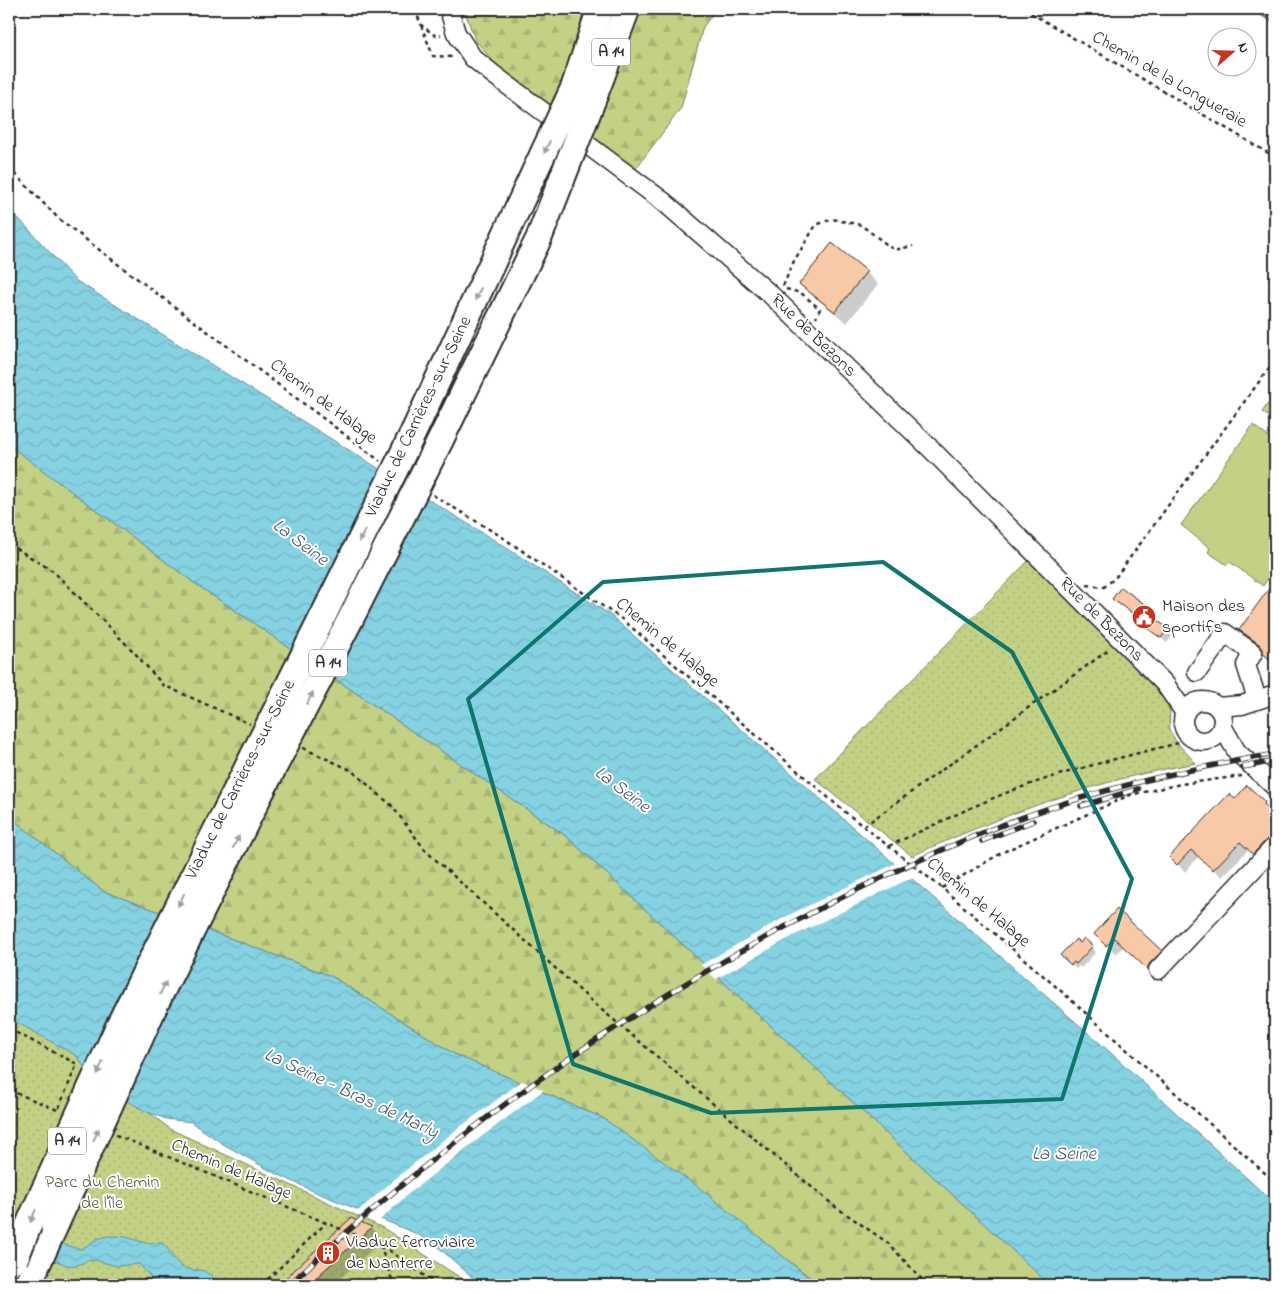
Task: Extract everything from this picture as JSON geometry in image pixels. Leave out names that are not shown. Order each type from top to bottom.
[{"type":"highway","name":"A 14","points":[[585,91],[600,9]]},
{"type":"highway","name":"A 14","points":[[585,91],[627,9]]},
{"type":"highway","name":"Viaduc de Carrières-sur-Seine","points":[[28,1285],[156,1003],[430,461],[539,238],[585,91]]},
{"type":"highway","name":"Viaduc de Carrières-sur-Seine","points":[[12,1266],[32,1217],[120,1023],[585,91]]},
{"type":"street","name":"Rue de Bezons","points":[[449,9],[456,33],[473,58],[494,76],[664,202],[771,296],[932,450],[1165,684],[1191,708],[1207,702],[1221,718]]},
{"type":"street","points":[[1196,672],[1225,633],[1253,653],[1246,665],[1250,702]]},
{"type":"street","points":[[1201,739],[1217,735],[1221,718],[1250,702],[1275,694]]},
{"type":"street","points":[[1191,708],[1184,719],[1186,731],[1201,739],[1237,752]]},
{"type":"street","points":[[1221,718],[1237,752],[1275,787]]},
{"type":"street","points":[[1158,970],[1275,846]]},
{"type":"path","points":[[415,9],[433,56],[473,58]]},
{"type":"path","name":"Chemin de la Longueraie","points":[[1024,9],[1275,156]]},
{"type":"path","points":[[421,25],[436,36],[456,33]]},
{"type":"path","name":"Chemin de Halage","points":[[9,168],[58,218],[386,465]]},
{"type":"path","points":[[810,333],[820,309],[801,293],[782,288],[794,261],[816,225],[832,219],[860,225],[894,250],[912,246]]},
{"type":"path","points":[[1061,580],[1104,587],[1114,578],[1275,360]]},
{"type":"path","name":"Chemin de Halage","points":[[428,491],[502,537],[623,620],[845,812],[942,888],[1069,997],[1275,1182]]},
{"type":"path","points":[[9,544],[53,571],[134,652],[163,685],[253,726]]},
{"type":"path","points":[[864,826],[1121,641]]},
{"type":"path","points":[[889,846],[1012,791],[1107,761],[1201,739]]},
{"type":"path","points":[[298,746],[352,770],[392,806],[426,851],[596,1005],[833,1205],[888,1244],[927,1285]]},
{"type":"path","points":[[942,888],[1002,852],[1130,795],[1181,784],[1260,774]]},
{"type":"path","points":[[9,1029],[77,1064],[58,1110]]},
{"type":"path","points":[[9,1090],[67,1114]]},
{"type":"path","name":"Chemin de Halage","points":[[111,1133],[381,1245],[437,1285]]},
{"type":"path","points":[[262,1285],[326,1223]]},
{"type":"path","points":[[381,1245],[394,1285]]},
{"type":"highlighted area","points":[[883,562],[1012,652],[1132,879],[1062,1099],[711,1113],[573,1064],[468,699],[603,582]]},
{"type":"green space","points":[[464,9],[716,9],[703,27],[681,108],[634,171],[498,67],[475,40]]},
{"type":"green space","points":[[1275,394],[1275,421],[1262,412]]},
{"type":"green space","points":[[1253,425],[1275,442],[1275,568],[1263,586],[1230,562],[1227,565],[1208,552],[1210,548],[1181,525]]},
{"type":"green space","points":[[9,445],[193,582],[566,836],[1050,1285],[820,1285],[603,1118],[456,1055],[331,976],[103,891],[9,816]]},
{"type":"green space","points":[[1032,557],[1166,699],[1170,712],[1169,729],[1177,743],[1196,763],[1127,777],[1039,804],[912,856],[815,779]]},
{"type":"green space","name":"Parc du Chemin de l'île","points":[[9,1018],[14,1018],[77,1056],[170,1129],[383,1228],[472,1285],[9,1285]]},
{"type":"water","name":"La Seine","points":[[9,208],[75,280],[502,545],[609,614],[1111,1053],[1275,1204],[1275,1285],[1050,1285],[566,836],[193,582],[9,445]]},
{"type":"water","name":"La Seine - Bras de Marly","points":[[9,816],[103,891],[331,976],[456,1055],[603,1118],[701,1189],[820,1285],[481,1285],[437,1246],[417,1234],[313,1191],[269,1170],[223,1144],[191,1122],[166,1119],[145,1111],[124,1099],[85,1068],[77,1056],[9,1018]]},
{"type":"water","points":[[9,1214],[16,1223],[60,1243],[79,1249],[97,1239],[108,1236],[126,1237],[146,1243],[161,1243],[184,1268],[204,1271],[223,1283],[234,1285],[177,1285],[158,1282],[153,1280],[139,1264],[116,1266],[95,1260],[75,1266],[57,1261],[42,1261],[9,1241]]},
{"type":"pier","points":[[896,863],[913,877],[793,936],[716,979],[701,965],[783,918]]},
{"type":"pier","points":[[522,1081],[544,1090],[407,1195],[379,1221],[357,1212],[452,1133]]},
{"type":"building","points":[[1249,9],[1275,9],[1275,22]]},
{"type":"building","points":[[832,243],[867,271],[835,312],[799,284]]},
{"type":"building","points":[[1275,580],[1275,663],[1263,654],[1263,649],[1259,644],[1239,630]]},
{"type":"building","points":[[1121,587],[1147,606],[1139,618],[1112,599]]},
{"type":"building","points":[[1152,617],[1168,628],[1161,638],[1145,627]]},
{"type":"building","points":[[1247,785],[1265,802],[1264,804],[1275,815],[1275,836],[1267,839],[1253,854],[1240,842],[1213,870],[1191,850],[1177,865],[1169,857],[1229,794],[1235,799]]},
{"type":"building","points":[[1117,909],[1162,951],[1150,963],[1147,969],[1114,938],[1106,946],[1094,934]]},
{"type":"building","points":[[1084,938],[1093,946],[1076,964],[1074,962],[1071,965],[1060,955],[1076,939],[1080,943]]},
{"type":"building","name":"Viaduc ferroviaire de Nanterre","points":[[351,1218],[372,1227],[308,1285],[278,1285]]},
{"type":"railway","points":[[289,1285],[345,1233],[403,1184],[524,1090],[651,1005],[716,965],[783,928],[902,868],[1026,816],[1087,796],[1149,779],[1275,754]]},
{"type":"railway","points":[[1243,767],[1275,761]]},
{"type":"railway","points":[[1081,806],[1138,789]]},
{"type":"railway","points":[[982,841],[1033,821]]},
{"type":"place","name":"Maison des sportifs","points":[[1144,617]]},
{"type":"place","name":"Viaduc ferroviaire de Nanterre","points":[[328,1253]]}]
